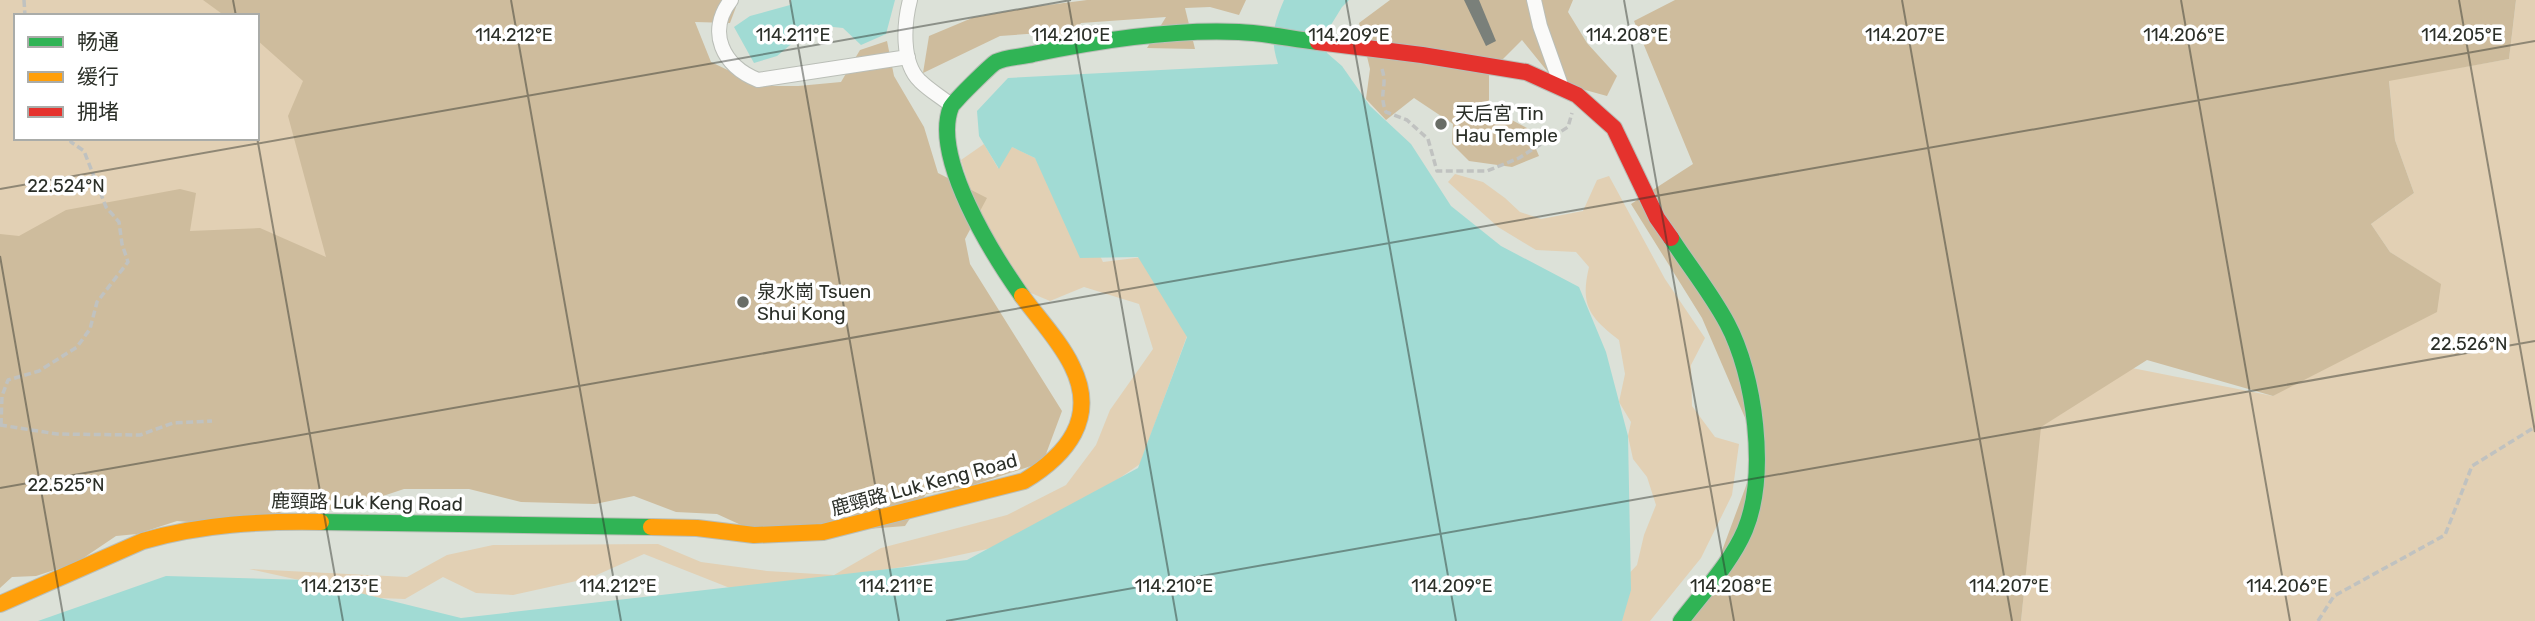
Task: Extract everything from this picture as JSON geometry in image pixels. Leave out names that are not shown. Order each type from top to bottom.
[{"type":"street","points":[[731,0],[722,12],[717,34],[724,52],[740,73],[758,80],[908,57]]},
{"type":"street","points":[[910,0],[905,22],[908,57],[918,79],[951,105],[996,62],[1149,36],[1239,32],[1526,72],[1577,94],[1615,128],[1657,218],[1732,332],[1749,382],[1757,441],[1754,504],[1745,530],[1731,556],[1681,621]]},
{"type":"street","points":[[1534,0],[1540,26],[1562,88]]},
{"type":"street","name":"鹿頸路 Luk Keng Road","points":[[0,604],[143,541],[219,525],[267,521],[684,528],[742,534],[810,534],[900,515],[1013,485],[1033,477],[1057,458],[1071,440],[1081,413],[1081,389],[1071,363],[1005,272],[958,182],[946,136],[951,105]]},
{"type":"path","points":[[1381,50],[1380,63],[1386,80],[1381,98],[1386,112],[1407,120],[1428,139],[1437,171],[1487,171],[1519,158],[1568,127],[1577,94]]},
{"type":"path","points":[[70,140],[84,151],[106,207],[119,222],[128,262],[97,302],[90,329],[77,346],[39,371],[8,380],[2,396],[1,425],[57,434],[140,435],[173,423],[212,421]]},
{"type":"path","points":[[2318,621],[2334,596],[2445,535],[2472,466],[2535,428]]},
{"type":"shaded area","points":[[0,0],[359,0],[345,259],[0,258]]},
{"type":"shaded area","points":[[203,0],[725,0],[736,7],[730,23],[695,22],[711,62],[761,86],[841,82],[860,50],[887,41],[894,76],[924,127],[938,173],[987,198],[965,239],[970,264],[1062,411],[1043,462],[970,486],[926,494],[905,526],[774,540],[717,514],[676,512],[634,496],[595,504],[521,502],[469,489],[404,489],[341,510],[287,510],[267,518],[201,523],[177,521],[137,534],[116,536],[76,563],[36,576],[12,577],[0,588],[0,234],[19,236],[66,210],[180,189],[196,193],[190,231],[260,228],[326,257],[288,116],[303,81],[259,42],[259,14],[222,14]]},
{"type":"shaded area","points":[[1087,0],[1246,0],[1239,15],[1210,7],[1185,8],[1195,49],[1147,48],[1166,17],[1081,23],[1069,41],[1041,33],[1000,36],[923,73],[929,36],[972,18]]},
{"type":"shaded area","points":[[1390,0],[1573,0],[1568,12],[1587,43],[1617,76],[1607,96],[1556,82],[1522,40],[1489,73],[1489,108],[1527,128],[1539,156],[1512,167],[1469,161],[1452,144],[1453,124],[1414,98],[1386,120],[1366,99],[1370,69],[1359,23]]},
{"type":"shaded area","points":[[1675,0],[2516,0],[2509,59],[2389,81],[2395,140],[2414,193],[2371,224],[2390,252],[2441,284],[2437,312],[2273,396],[2147,360],[2041,427],[2021,621],[1678,621],[1716,567],[1753,467],[1749,427],[1702,318],[1631,204],[1693,164],[1634,21]]},
{"type":"shaded area","points":[[2516,0],[2535,0],[2535,621],[2021,621],[2040,427],[2132,368],[2273,396],[2440,284],[2390,252],[2371,224],[2414,193],[2395,140],[2389,80],[2509,59]]},
{"type":"shaded area","points":[[984,144],[998,168],[1008,145],[1035,158],[1092,239],[1103,262],[1143,257],[1187,336],[1140,464],[1030,540],[903,567],[735,590],[644,554],[590,578],[513,595],[476,593],[443,577],[405,599],[380,598],[249,569],[407,577],[447,555],[493,545],[658,544],[701,562],[767,571],[834,575],[881,548],[1007,515],[1066,485],[1096,445],[1110,410],[1153,349],[1139,304],[1084,287],[1050,301],[1012,285],[978,214],[961,160]]},
{"type":"shaded area","points":[[1455,174],[1483,182],[1520,212],[1541,219],[1583,211],[1597,180],[1609,176],[1665,279],[1705,338],[1691,365],[1692,406],[1715,437],[1739,444],[1732,495],[1701,558],[1650,621],[1585,621],[1637,565],[1644,535],[1656,505],[1647,477],[1633,459],[1628,436],[1631,422],[1619,402],[1625,374],[1619,340],[1600,324],[1589,309],[1586,280],[1589,267],[1576,252],[1536,250],[1498,227],[1448,182]]},
{"type":"water","points":[[791,0],[895,0],[886,34],[861,45],[843,28],[814,25],[777,56],[754,63],[734,27],[750,16],[790,5]]},
{"type":"water","points":[[1284,0],[1349,0],[1326,33],[1327,53],[1342,66],[1370,106],[1411,144],[1451,206],[1501,246],[1579,287],[1606,352],[1628,436],[1631,590],[1622,621],[38,621],[166,576],[307,580],[461,618],[967,560],[1138,468],[1187,337],[1138,257],[1080,258],[1035,158],[1012,147],[999,169],[979,136],[977,111],[1008,78],[1278,64],[1274,32]]},
{"type":"building","points":[[1464,0],[1479,0],[1496,41],[1486,46]]},
{"type":"traffic: fast","points":[[1022,296],[968,205],[957,178],[947,128],[951,107],[996,62],[1082,45],[1189,32],[1249,33],[1318,42]]},
{"type":"traffic: fast","points":[[1671,238],[1714,301],[1737,345],[1751,397],[1757,454],[1752,507],[1745,530],[1724,566],[1681,621]]},
{"type":"traffic: fast","points":[[321,522],[651,527]]},
{"type":"traffic: slow","points":[[651,527],[697,528],[754,535],[823,532],[1024,481],[1065,447],[1080,418],[1082,402],[1079,385],[1067,357],[1022,296]]},
{"type":"traffic: slow","points":[[0,604],[143,541],[165,535],[231,525],[321,522]]},
{"type":"traffic: jam","points":[[1318,42],[1526,72],[1577,95],[1614,128],[1657,218],[1671,238]]},
{"type":"place","name":"天后宮 Tin Hau Temple","points":[[1441,124]]},
{"type":"place","name":"泉水崗 Tsuen Shui Kong","points":[[743,302]]}]
